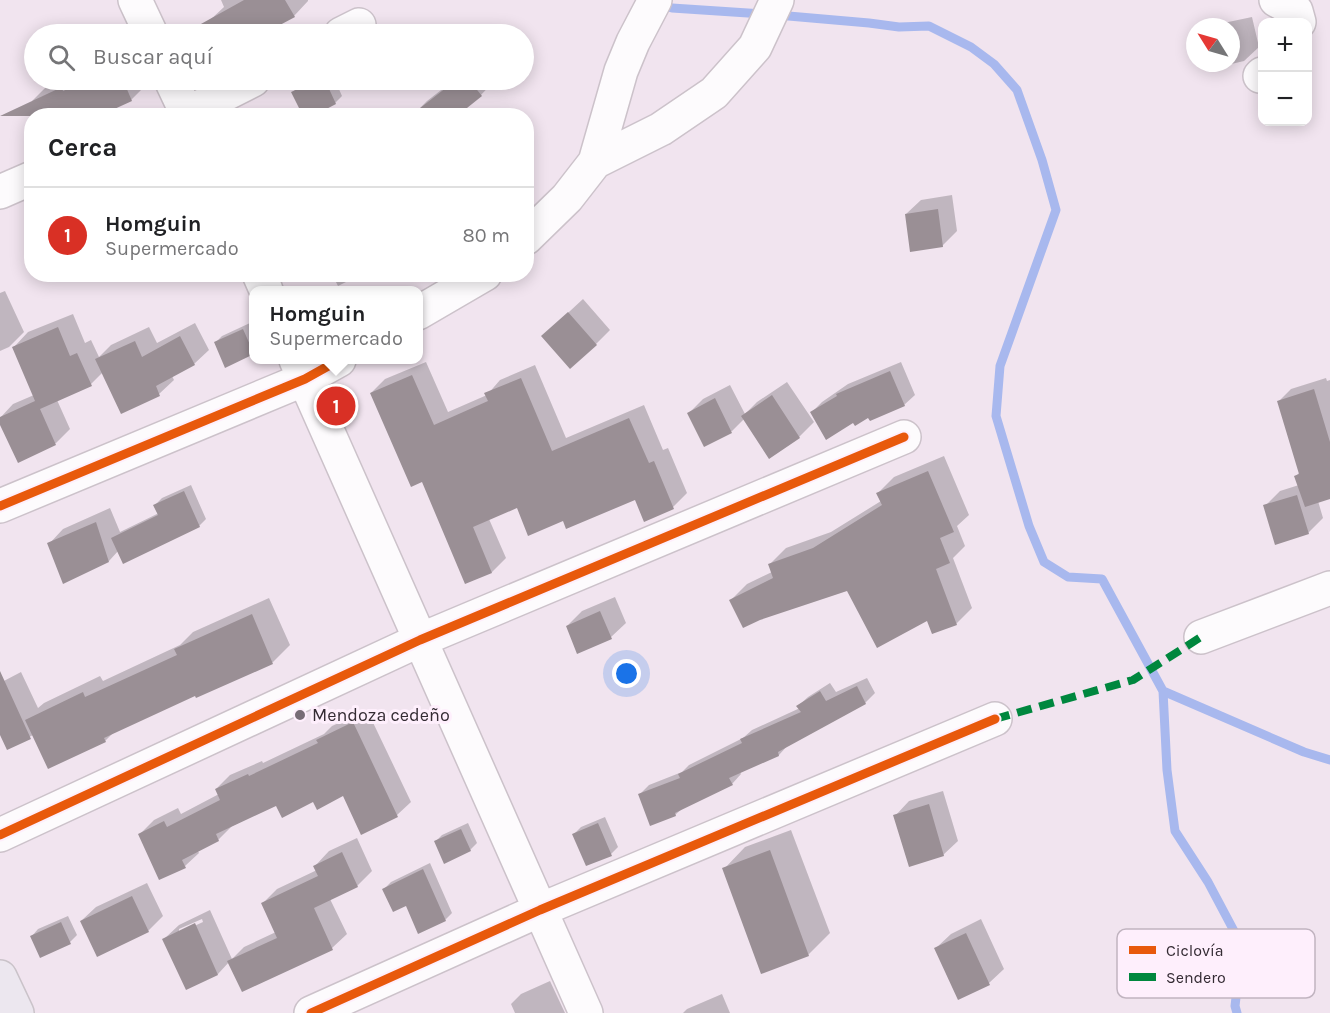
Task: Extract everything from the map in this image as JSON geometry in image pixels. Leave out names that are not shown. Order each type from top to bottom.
[{"type":"main road","points":[[0,977],[17,1013]]},
{"type":"street","points":[[135,0],[146,24]]},
{"type":"street","points":[[534,230],[567,198],[595,162],[621,71],[655,0]]},
{"type":"street","points":[[595,162],[661,129],[714,93],[755,47],[777,0]]},
{"type":"street","points":[[1276,0],[1296,11],[1298,18]]},
{"type":"street","points":[[175,90],[183,108]]},
{"type":"street","points":[[199,108],[234,90]]},
{"type":"street","points":[[0,192],[24,182]]},
{"type":"street","points":[[423,310],[471,282]]},
{"type":"street","points":[[0,506],[301,369],[322,364]]},
{"type":"street","points":[[301,369],[586,1013]]},
{"type":"street","points":[[0,835],[420,640],[904,437]]},
{"type":"street","points":[[1201,637],[1330,588]]},
{"type":"street","points":[[311,1013],[540,910],[995,719]]},
{"type":"building","points":[[244,0],[285,0],[295,17],[282,24],[201,24]]},
{"type":"building","points":[[56,90],[127,90],[132,101],[117,108],[24,108],[24,116],[0,116]]},
{"type":"building","points":[[330,90],[336,104],[328,108],[299,108],[291,92]]},
{"type":"building","points":[[443,90],[477,90],[482,96],[467,108],[420,108]]},
{"type":"building","points":[[938,209],[943,247],[910,252],[905,214]]},
{"type":"building","points":[[568,312],[597,345],[570,369],[541,336]]},
{"type":"building","points":[[58,327],[70,356],[77,353],[92,386],[40,409],[56,445],[18,463],[0,425],[0,417],[35,401],[12,347]]},
{"type":"building","points":[[243,329],[249,343],[249,356],[225,368],[214,342]]},
{"type":"building","points":[[180,336],[195,365],[156,386],[160,396],[121,414],[95,359],[135,341],[142,357]]},
{"type":"building","points":[[890,371],[905,406],[870,421],[868,418],[855,426],[853,423],[826,440],[810,412],[837,396],[836,394]]},
{"type":"building","points":[[412,375],[434,425],[488,401],[484,393],[521,378],[552,451],[629,418],[649,463],[654,461],[674,509],[644,522],[635,500],[566,529],[563,521],[528,536],[517,508],[473,527],[492,573],[465,584],[422,482],[411,487],[370,393]]},
{"type":"building","points":[[1314,389],[1330,442],[1330,499],[1305,507],[1294,476],[1299,474],[1277,401]]},
{"type":"building","points":[[772,395],[800,438],[769,459],[741,416]]},
{"type":"building","points":[[715,398],[732,433],[704,447],[687,413]]},
{"type":"building","points":[[928,471],[954,532],[940,538],[950,563],[936,569],[957,625],[932,634],[927,621],[877,648],[847,591],[760,620],[743,628],[729,600],[773,578],[768,564],[813,548],[882,505],[876,493]]},
{"type":"building","points":[[184,491],[200,527],[123,564],[111,538],[158,515],[153,505]]},
{"type":"building","points":[[1297,495],[1309,534],[1275,545],[1263,505]]},
{"type":"building","points":[[96,522],[109,562],[63,584],[47,543]]},
{"type":"building","points":[[600,611],[612,639],[577,654],[566,626]]},
{"type":"building","points":[[252,614],[273,664],[196,698],[195,696],[104,738],[106,742],[48,769],[25,720],[83,692],[85,697],[177,655],[174,649]]},
{"type":"building","points":[[0,671],[31,739],[7,750],[0,735]]},
{"type":"building","points":[[857,686],[866,704],[778,752],[779,756],[729,778],[733,785],[675,813],[676,816],[650,826],[638,794],[680,778],[678,774],[742,743],[740,739],[801,712],[796,706],[820,691],[826,701]]},
{"type":"building","points":[[353,722],[398,817],[361,835],[343,796],[317,810],[313,802],[282,818],[276,806],[216,834],[219,841],[182,860],[186,868],[159,880],[138,834],[164,821],[167,827],[220,800],[215,789],[248,774],[249,776],[318,743],[316,740]]},
{"type":"building","points":[[929,804],[944,856],[909,867],[893,815]]},
{"type":"building","points":[[598,823],[612,856],[586,866],[572,834]]},
{"type":"building","points":[[461,829],[471,851],[444,864],[434,841]]},
{"type":"building","points":[[770,850],[809,956],[761,974],[722,868]]},
{"type":"building","points":[[342,852],[358,887],[314,908],[333,950],[242,992],[227,961],[277,938],[261,903],[318,876],[313,866]]},
{"type":"building","points":[[423,869],[446,921],[418,934],[406,906],[393,912],[382,889]]},
{"type":"building","points":[[132,896],[149,932],[97,957],[80,921]]},
{"type":"building","points":[[61,922],[71,944],[40,958],[30,936]]},
{"type":"building","points":[[195,923],[218,975],[186,990],[162,939]]},
{"type":"building","points":[[966,933],[990,985],[958,1000],[934,948]]},
{"type":"waterway","points":[[660,5],[672,8],[763,14]]},
{"type":"waterway","points":[[777,15],[899,27],[929,26],[971,47],[994,64],[1017,90],[1042,160],[1056,210],[1000,366],[996,416],[1029,526],[1044,562],[1068,577],[1102,579],[1163,691],[1167,770],[1175,831],[1208,882],[1233,929]]},
{"type":"waterway","points":[[1163,691],[1304,752],[1330,760]]},
{"type":"waterway","points":[[1236,998],[1237,1013]]},
{"type":"marked path","points":[[995,719],[1133,680],[1201,637]]},
{"type":"cycle path","points":[[0,506],[305,379],[332,364]]},
{"type":"cycle path","points":[[0,835],[420,640],[904,437]]},
{"type":"cycle path","points":[[311,1013],[540,910],[995,719]]},
{"type":"place","name":"Homguin","points":[[336,406]]},
{"type":"place","name":"Mendoza cedeño","points":[[300,715]]}]
